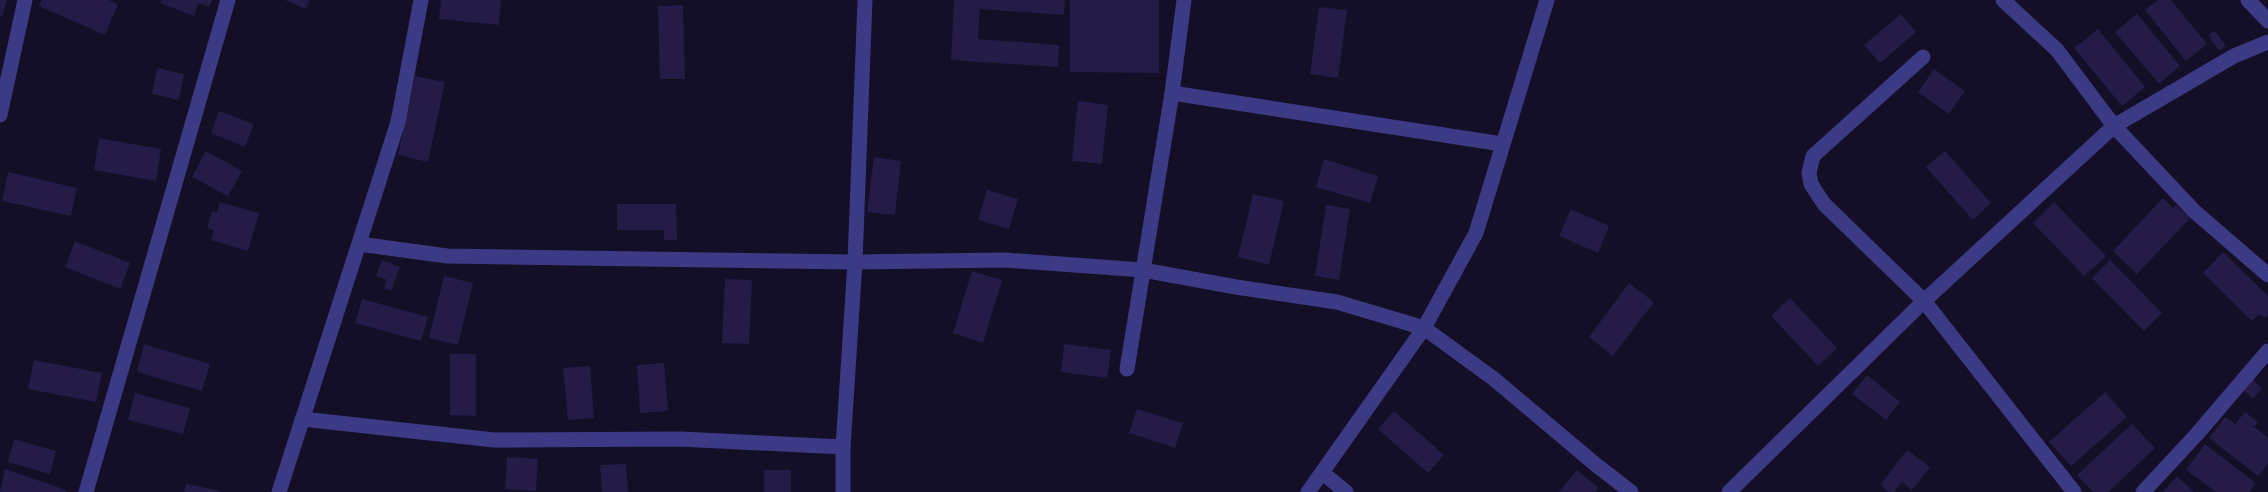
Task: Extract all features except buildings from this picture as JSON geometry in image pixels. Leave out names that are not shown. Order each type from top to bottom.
[{"type":"street","points":[[0,115],[25,0]]},
{"type":"street","points":[[86,492],[228,0]]},
{"type":"street","points":[[279,492],[398,122],[421,0]]},
{"type":"street","points":[[843,492],[843,447],[855,262],[864,0]]},
{"type":"street","points":[[1127,369],[1172,93],[1184,0]]},
{"type":"street","points":[[1308,492],[1425,328],[1476,233],[1546,0]]},
{"type":"street","points":[[2003,0],[2057,50],[2114,126],[2194,211],[2268,275]]},
{"type":"street","points":[[2248,0],[2268,21]]},
{"type":"street","points":[[1729,492],[1924,301],[2114,126],[2234,56],[2268,42]]},
{"type":"street","points":[[1923,57],[1813,156],[1809,173],[1811,184],[1824,204],[1924,301],[2068,490]]},
{"type":"street","points":[[1172,93],[1502,144]]},
{"type":"street","points":[[359,244],[447,256],[855,262],[1005,260],[1143,270],[1337,302],[1425,328],[1494,379],[1631,492]]},
{"type":"street","points":[[2143,492],[2197,434],[2268,351]]},
{"type":"street","points":[[302,419],[494,440],[680,439],[843,447]]},
{"type":"street","points":[[1323,473],[1346,492]]}]
